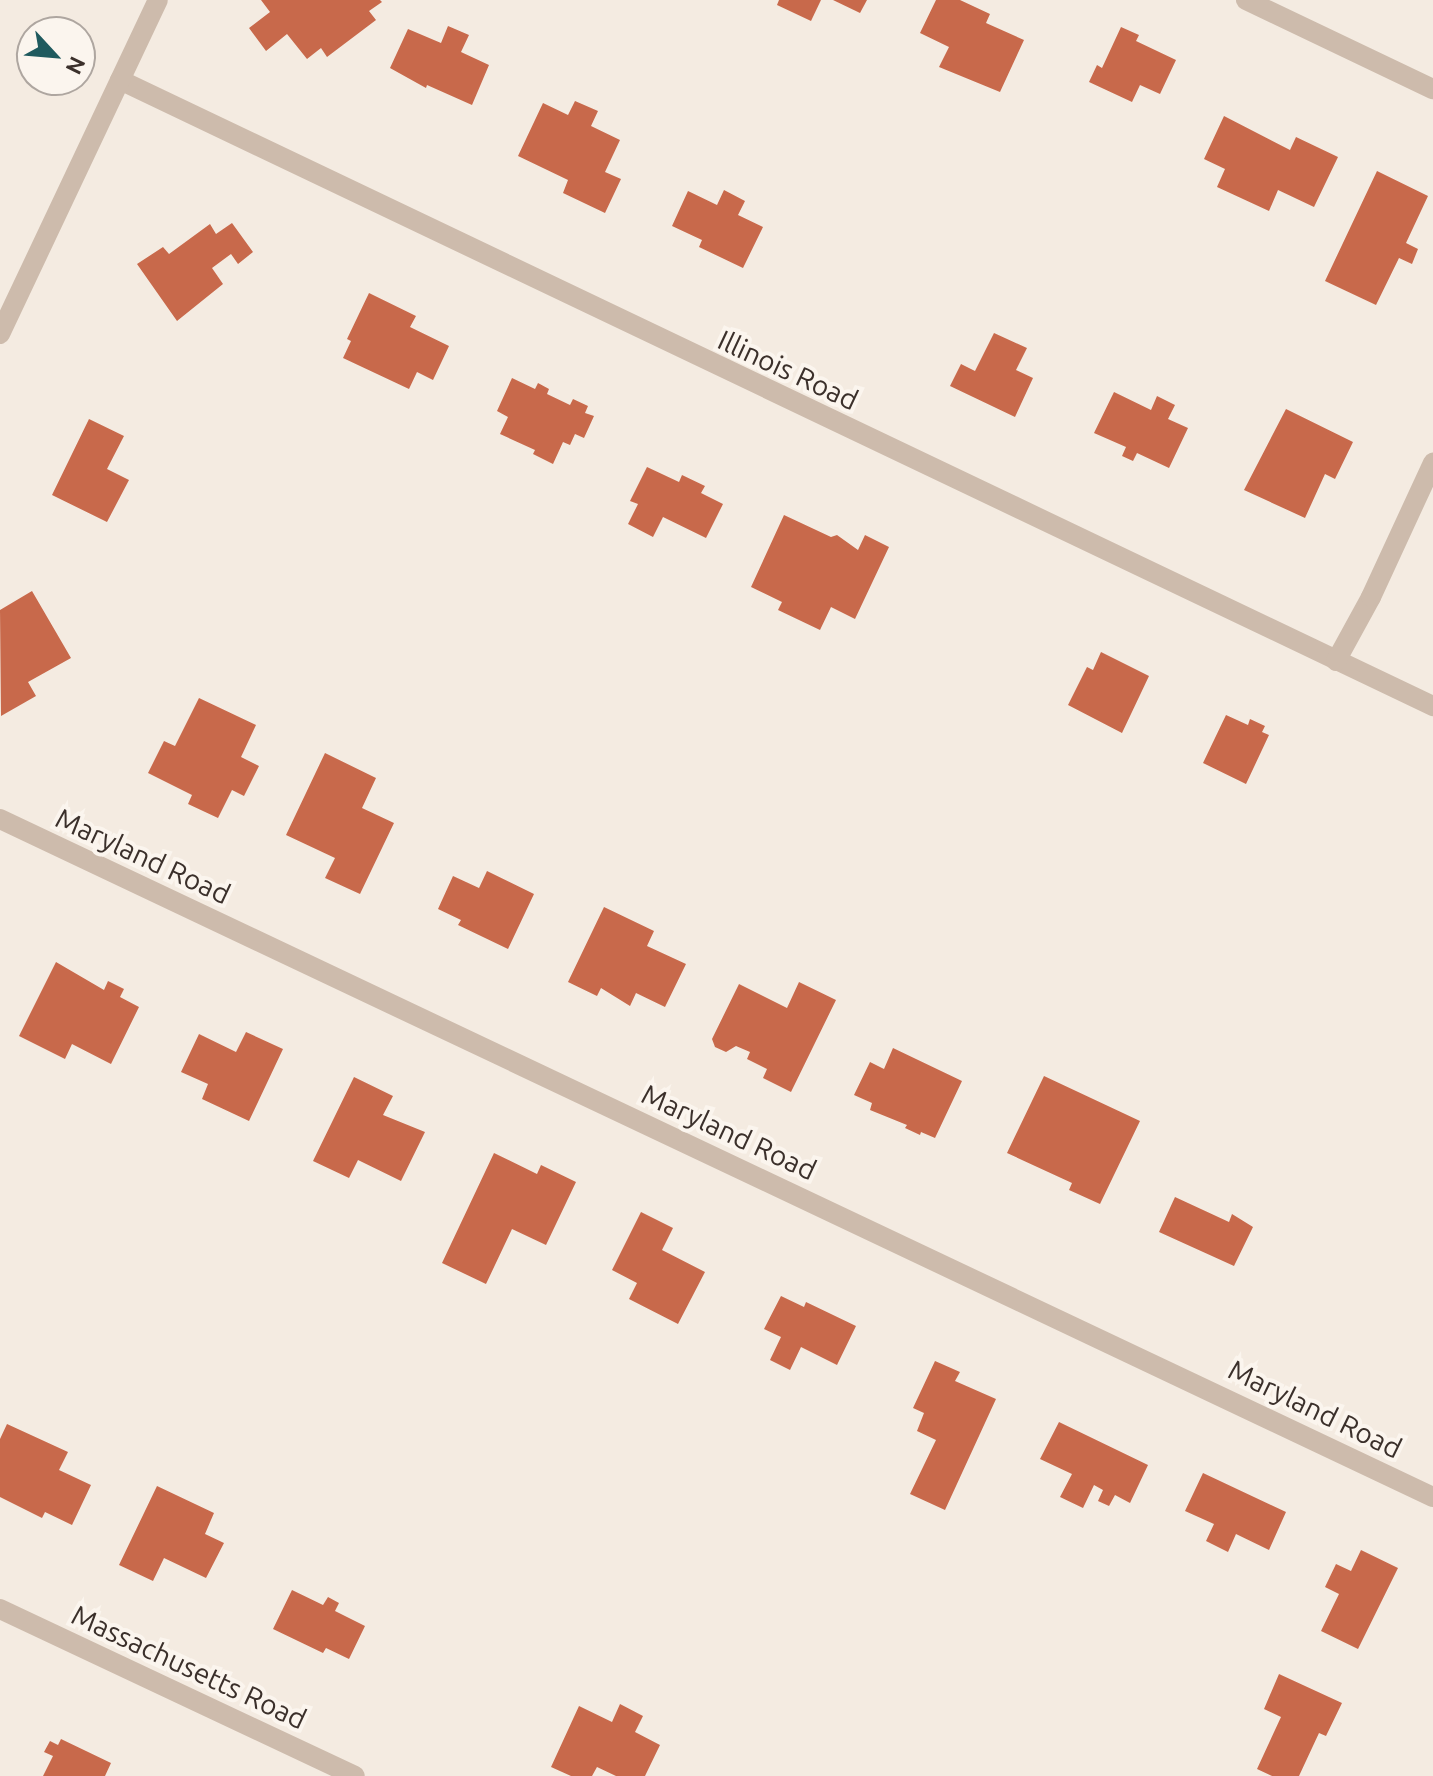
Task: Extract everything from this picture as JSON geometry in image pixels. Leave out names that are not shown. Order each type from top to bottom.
[{"type":"street","points":[[0,334],[158,0]]},
{"type":"street","points":[[1246,0],[1433,89]]},
{"type":"street","name":"Illinois Road","points":[[120,80],[1433,706]]},
{"type":"street","points":[[1336,661],[1371,597],[1433,463]]},
{"type":"street","name":"Maryland Road","points":[[0,819],[1433,1497]]},
{"type":"street","name":"Massachusetts Road","points":[[0,1609],[355,1776]]},
{"type":"building","points":[[261,0],[382,2],[369,11],[376,20],[327,57],[321,48],[307,59],[287,34],[266,51],[249,28],[270,12]]},
{"type":"building","points":[[779,0],[821,0],[811,21],[777,5]]},
{"type":"building","points":[[833,0],[867,0],[860,13]]},
{"type":"building","points":[[936,0],[960,0],[990,14],[986,23],[1024,40],[1000,92],[939,67],[949,47],[920,33]]},
{"type":"building","points":[[448,26],[469,35],[461,52],[489,65],[472,105],[427,85],[426,88],[390,68],[408,29],[441,43]]},
{"type":"building","points":[[1121,27],[1139,35],[1136,41],[1176,60],[1160,94],[1140,85],[1132,102],[1089,82],[1097,65],[1102,68]]},
{"type":"building","points":[[575,101],[598,111],[591,126],[620,140],[605,172],[621,179],[605,213],[563,193],[568,180],[518,156],[543,103],[568,115]]},
{"type":"building","points":[[1224,116],[1290,150],[1296,137],[1338,157],[1314,207],[1278,190],[1269,211],[1217,187],[1225,169],[1204,159]]},
{"type":"building","points":[[1377,171],[1428,196],[1406,243],[1418,249],[1412,264],[1399,258],[1376,305],[1325,281]]},
{"type":"building","points":[[724,190],[745,201],[738,215],[763,227],[743,268],[699,247],[702,240],[672,226],[688,191],[717,205]]},
{"type":"building","points":[[232,223],[253,252],[238,264],[231,254],[212,268],[223,284],[177,321],[137,264],[163,247],[169,254],[210,224],[216,234]]},
{"type":"building","points":[[369,293],[416,316],[410,327],[449,346],[433,380],[417,372],[409,389],[343,358],[351,341],[347,339]]},
{"type":"building","points":[[994,333],[1027,348],[1016,370],[1033,378],[1015,417],[950,386],[961,364],[975,371]]},
{"type":"building","points":[[512,378],[535,389],[538,383],[549,389],[547,394],[570,405],[573,399],[588,406],[585,413],[594,416],[584,438],[575,434],[570,445],[563,442],[553,464],[533,454],[535,450],[500,434],[508,417],[497,411]]},
{"type":"building","points":[[1114,392],[1151,410],[1157,396],[1175,405],[1168,419],[1188,428],[1169,468],[1137,453],[1133,461],[1122,456],[1126,447],[1094,433]]},
{"type":"building","points":[[1286,409],[1353,442],[1335,479],[1325,474],[1305,518],[1244,490]]},
{"type":"building","points":[[89,419],[124,436],[107,469],[129,480],[107,522],[52,495]]},
{"type":"building","points":[[647,467],[679,482],[682,475],[705,486],[701,493],[723,504],[706,538],[663,517],[653,537],[628,524],[638,504],[630,501]]},
{"type":"building","points":[[784,515],[831,537],[837,535],[858,550],[865,535],[889,547],[855,619],[831,607],[820,630],[778,610],[782,602],[751,587]]},
{"type":"building","points":[[32,591],[71,658],[28,682],[36,696],[1,716],[0,610]]},
{"type":"building","points":[[1101,652],[1149,676],[1122,733],[1068,705],[1087,667],[1093,670]]},
{"type":"building","points":[[199,698],[256,725],[241,757],[259,766],[244,796],[232,790],[218,818],[188,804],[192,795],[148,773],[164,741],[175,746]]},
{"type":"building","points":[[1226,715],[1248,725],[1250,719],[1265,726],[1262,732],[1269,735],[1246,784],[1203,763]]},
{"type":"building","points":[[325,753],[376,778],[362,808],[394,823],[360,894],[325,878],[335,858],[286,835]]},
{"type":"building","points":[[487,871],[534,894],[508,949],[458,925],[461,920],[438,909],[453,876],[479,888]]},
{"type":"building","points":[[604,907],[654,931],[647,946],[686,964],[665,1007],[636,993],[630,1006],[601,988],[597,996],[568,982]]},
{"type":"building","points":[[56,962],[104,990],[108,981],[124,989],[120,997],[139,1007],[111,1064],[72,1044],[65,1059],[19,1036]]},
{"type":"building","points":[[799,982],[836,1000],[791,1092],[763,1078],[767,1069],[747,1059],[750,1052],[736,1046],[726,1052],[715,1047],[712,1039],[739,984],[787,1008]]},
{"type":"building","points":[[246,1032],[283,1049],[249,1121],[202,1099],[208,1084],[181,1072],[199,1034],[236,1052]]},
{"type":"building","points":[[893,1048],[962,1081],[935,1138],[921,1132],[920,1135],[905,1128],[907,1125],[870,1110],[872,1103],[854,1095],[870,1062],[884,1069]]},
{"type":"building","points":[[1044,1076],[1140,1121],[1100,1204],[1069,1190],[1072,1183],[1007,1153]]},
{"type":"building","points":[[354,1077],[393,1096],[383,1115],[425,1132],[401,1181],[358,1160],[349,1178],[313,1161]]},
{"type":"building","points":[[494,1153],[537,1174],[541,1165],[576,1182],[546,1245],[512,1229],[486,1284],[442,1263]]},
{"type":"building","points":[[1175,1197],[1229,1222],[1232,1214],[1253,1227],[1234,1266],[1159,1232]]},
{"type":"building","points":[[641,1212],[673,1228],[662,1250],[705,1272],[678,1324],[629,1299],[637,1283],[612,1270]]},
{"type":"building","points":[[781,1296],[804,1307],[806,1302],[856,1326],[837,1365],[801,1347],[790,1370],[770,1360],[781,1337],[764,1329]]},
{"type":"building","points":[[935,1361],[960,1372],[955,1381],[996,1399],[945,1510],[910,1494],[936,1440],[917,1431],[924,1413],[913,1408]]},
{"type":"building","points":[[1059,1422],[1148,1465],[1130,1503],[1115,1495],[1109,1506],[1098,1501],[1103,1490],[1094,1485],[1083,1508],[1060,1497],[1072,1474],[1040,1459]]},
{"type":"building","points":[[7,1424],[68,1452],[59,1470],[91,1485],[72,1525],[45,1512],[42,1518],[0,1497],[0,1439]]},
{"type":"building","points":[[1203,1473],[1286,1512],[1269,1550],[1236,1534],[1228,1552],[1206,1541],[1214,1524],[1185,1511]]},
{"type":"building","points":[[157,1486],[214,1513],[205,1534],[224,1543],[206,1578],[164,1558],[153,1581],[119,1565]]},
{"type":"building","points":[[1361,1550],[1398,1568],[1358,1649],[1321,1631],[1339,1594],[1325,1587],[1336,1564],[1351,1571]]},
{"type":"building","points":[[292,1590],[323,1605],[328,1597],[339,1603],[335,1611],[365,1626],[349,1659],[326,1648],[323,1653],[273,1629]]},
{"type":"building","points":[[1279,1674],[1342,1703],[1326,1736],[1319,1733],[1299,1776],[1272,1776],[1257,1769],[1281,1717],[1264,1709]]},
{"type":"building","points":[[620,1704],[643,1716],[635,1732],[660,1745],[645,1776],[616,1776],[597,1767],[592,1776],[571,1776],[551,1767],[579,1706],[612,1722]]},
{"type":"building","points":[[61,1739],[111,1763],[105,1776],[43,1776],[53,1756],[44,1752],[50,1741],[58,1745]]}]
